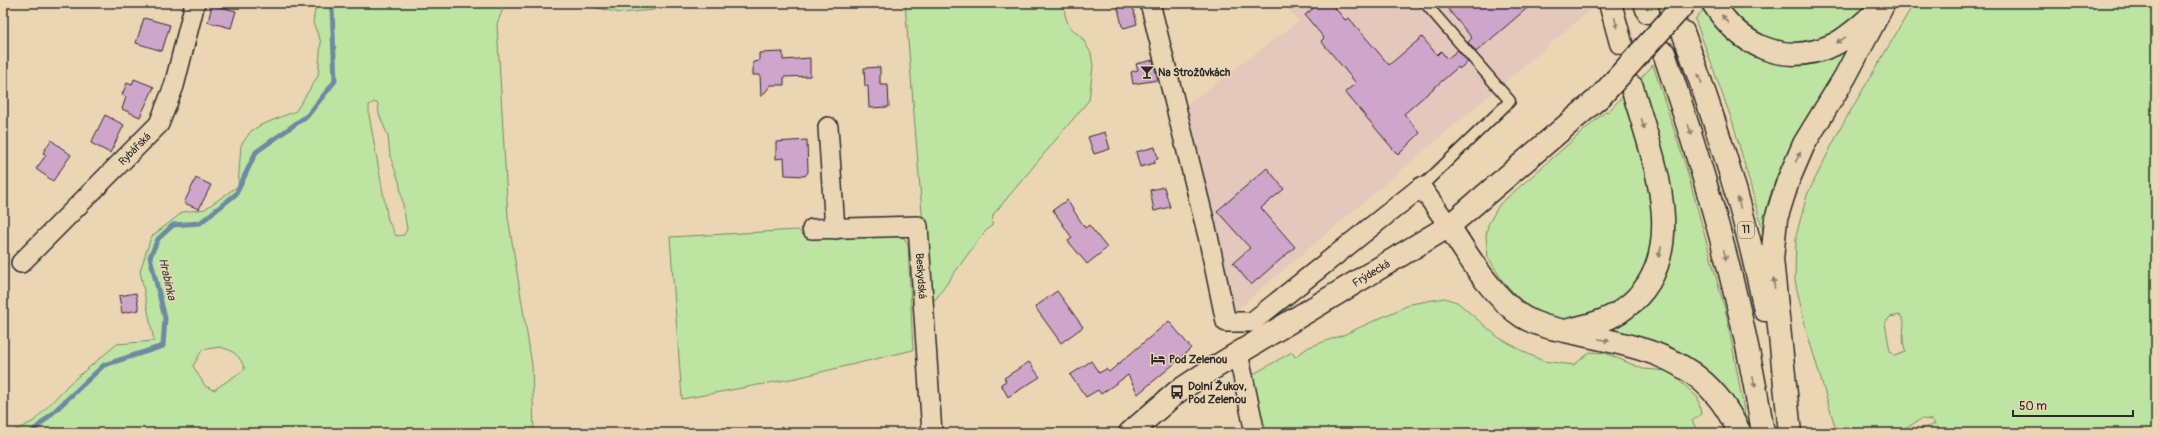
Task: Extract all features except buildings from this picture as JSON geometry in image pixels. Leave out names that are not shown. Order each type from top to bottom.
[{"type":"main road","points":[[1610,3],[1621,42]]},
{"type":"main road","name":"Frýdecká","points":[[1130,433],[1177,392],[1238,353],[1449,226],[1601,96],[1685,3]]},
{"type":"main road","points":[[1713,3],[1726,21],[1745,39],[1770,50],[1797,54],[1809,53],[1834,45],[1845,38],[1883,5]]},
{"type":"main road","points":[[1789,433],[1772,258],[1776,219],[1788,181],[1804,144],[1845,76],[1883,5]]},
{"type":"main road","name":"11","points":[[1683,32],[1710,107],[1738,200],[1762,297],[1789,433]]},
{"type":"main road","points":[[1664,53],[1692,137],[1718,227],[1740,318],[1763,433]]},
{"type":"main road","points":[[1566,331],[1606,319],[1625,308],[1641,294],[1652,275],[1660,255],[1663,234],[1661,196],[1650,149],[1632,87]]},
{"type":"main road","points":[[1449,226],[1470,259],[1510,307],[1536,324],[1647,350],[1674,362],[1696,377],[1716,394],[1740,433]]},
{"type":"street","name":"Rybářská","points":[[21,263],[159,124],[174,86],[195,3]]},
{"type":"street","points":[[1150,3],[1208,236],[1226,322],[1252,322],[1421,188],[1449,226]]},
{"type":"street","points":[[828,127],[835,228]]},
{"type":"street","name":"Beskydská","points":[[812,229],[918,226],[932,433]]},
{"type":"street","points":[[1238,353],[1255,433]]},
{"type":"lane","points":[[1421,188],[1510,101],[1425,3]]},
{"type":"shaded area","points":[[1283,3],[1597,4],[1235,311],[1186,105],[1299,21]]},
{"type":"green space","points":[[316,3],[509,3],[504,6],[497,24],[508,217],[532,365],[534,433],[10,433],[34,421],[69,384],[117,344],[154,341],[140,271],[151,237],[183,212],[205,209],[238,186],[241,145],[251,131],[261,125],[296,111],[318,76],[321,42],[313,23]],"holes":[[[374,102],[378,104],[379,114],[388,136],[390,156],[399,181],[407,229],[404,235],[396,236],[388,220],[369,115],[369,105]],[[219,347],[229,350],[235,354],[241,360],[245,369],[214,390],[205,386],[193,366],[202,350]]]},
{"type":"green space","points":[[576,3],[654,3],[654,10],[620,13]]},
{"type":"green space","points":[[905,3],[1064,3],[1065,15],[1069,26],[1082,38],[1091,53],[1093,66],[1089,100],[993,215],[992,225],[981,236],[935,300],[929,299]]},
{"type":"green space","points":[[1720,3],[1871,3],[1853,23],[1807,45],[1766,43]]},
{"type":"green space","points":[[1914,3],[2156,3],[2156,433],[1908,433],[1935,424],[1932,420],[1921,419],[1892,431],[1837,433],[1806,329],[1795,281],[1796,236],[1807,195],[1841,127]],"holes":[[[1900,315],[1904,321],[1903,338],[1905,352],[1895,356],[1890,351],[1885,323],[1890,317]]]},
{"type":"green space","points":[[1705,8],[1711,19],[1730,40],[1746,49],[1768,57],[1792,63],[1811,63],[1829,58],[1851,48],[1804,123],[1783,163],[1774,183],[1768,203],[1764,234],[1733,123],[1695,19]]},
{"type":"green space","points":[[1653,65],[1686,167],[1727,317],[1746,421],[1697,365],[1653,340],[1610,332],[1609,330],[1626,320],[1651,299],[1665,275],[1672,249],[1674,221],[1671,191],[1656,132],[1640,79]]},
{"type":"green space","points":[[1627,92],[1653,185],[1653,260],[1619,304],[1571,320],[1554,318],[1535,311],[1521,301],[1502,280],[1488,257],[1486,236],[1488,225],[1499,205],[1606,111],[1608,112]]},
{"type":"green space","points":[[798,230],[807,239],[895,234],[905,239],[908,245],[913,350],[796,378],[682,399],[670,237]]},
{"type":"green space","points":[[1444,298],[1457,302],[1498,337],[1543,361],[1574,365],[1590,352],[1605,353],[1643,369],[1669,371],[1698,398],[1701,414],[1692,421],[1699,433],[1263,433],[1252,375],[1292,352],[1295,357],[1309,347],[1343,335],[1411,304]]},
{"type":"waterway","name":"Hrabinka","points":[[31,433],[104,365],[163,346],[165,318],[150,257],[158,239],[173,225],[200,223],[236,194],[256,152],[308,115],[335,81],[332,8],[335,3]]},
{"type":"place","name":"Na Strožůvkách","points":[[1147,72]]},
{"type":"place","name":"Pod Zelenou","points":[[1158,359]]},
{"type":"place","name":"Dolní Žukov, Pod Zelenou","points":[[1177,392]]}]
